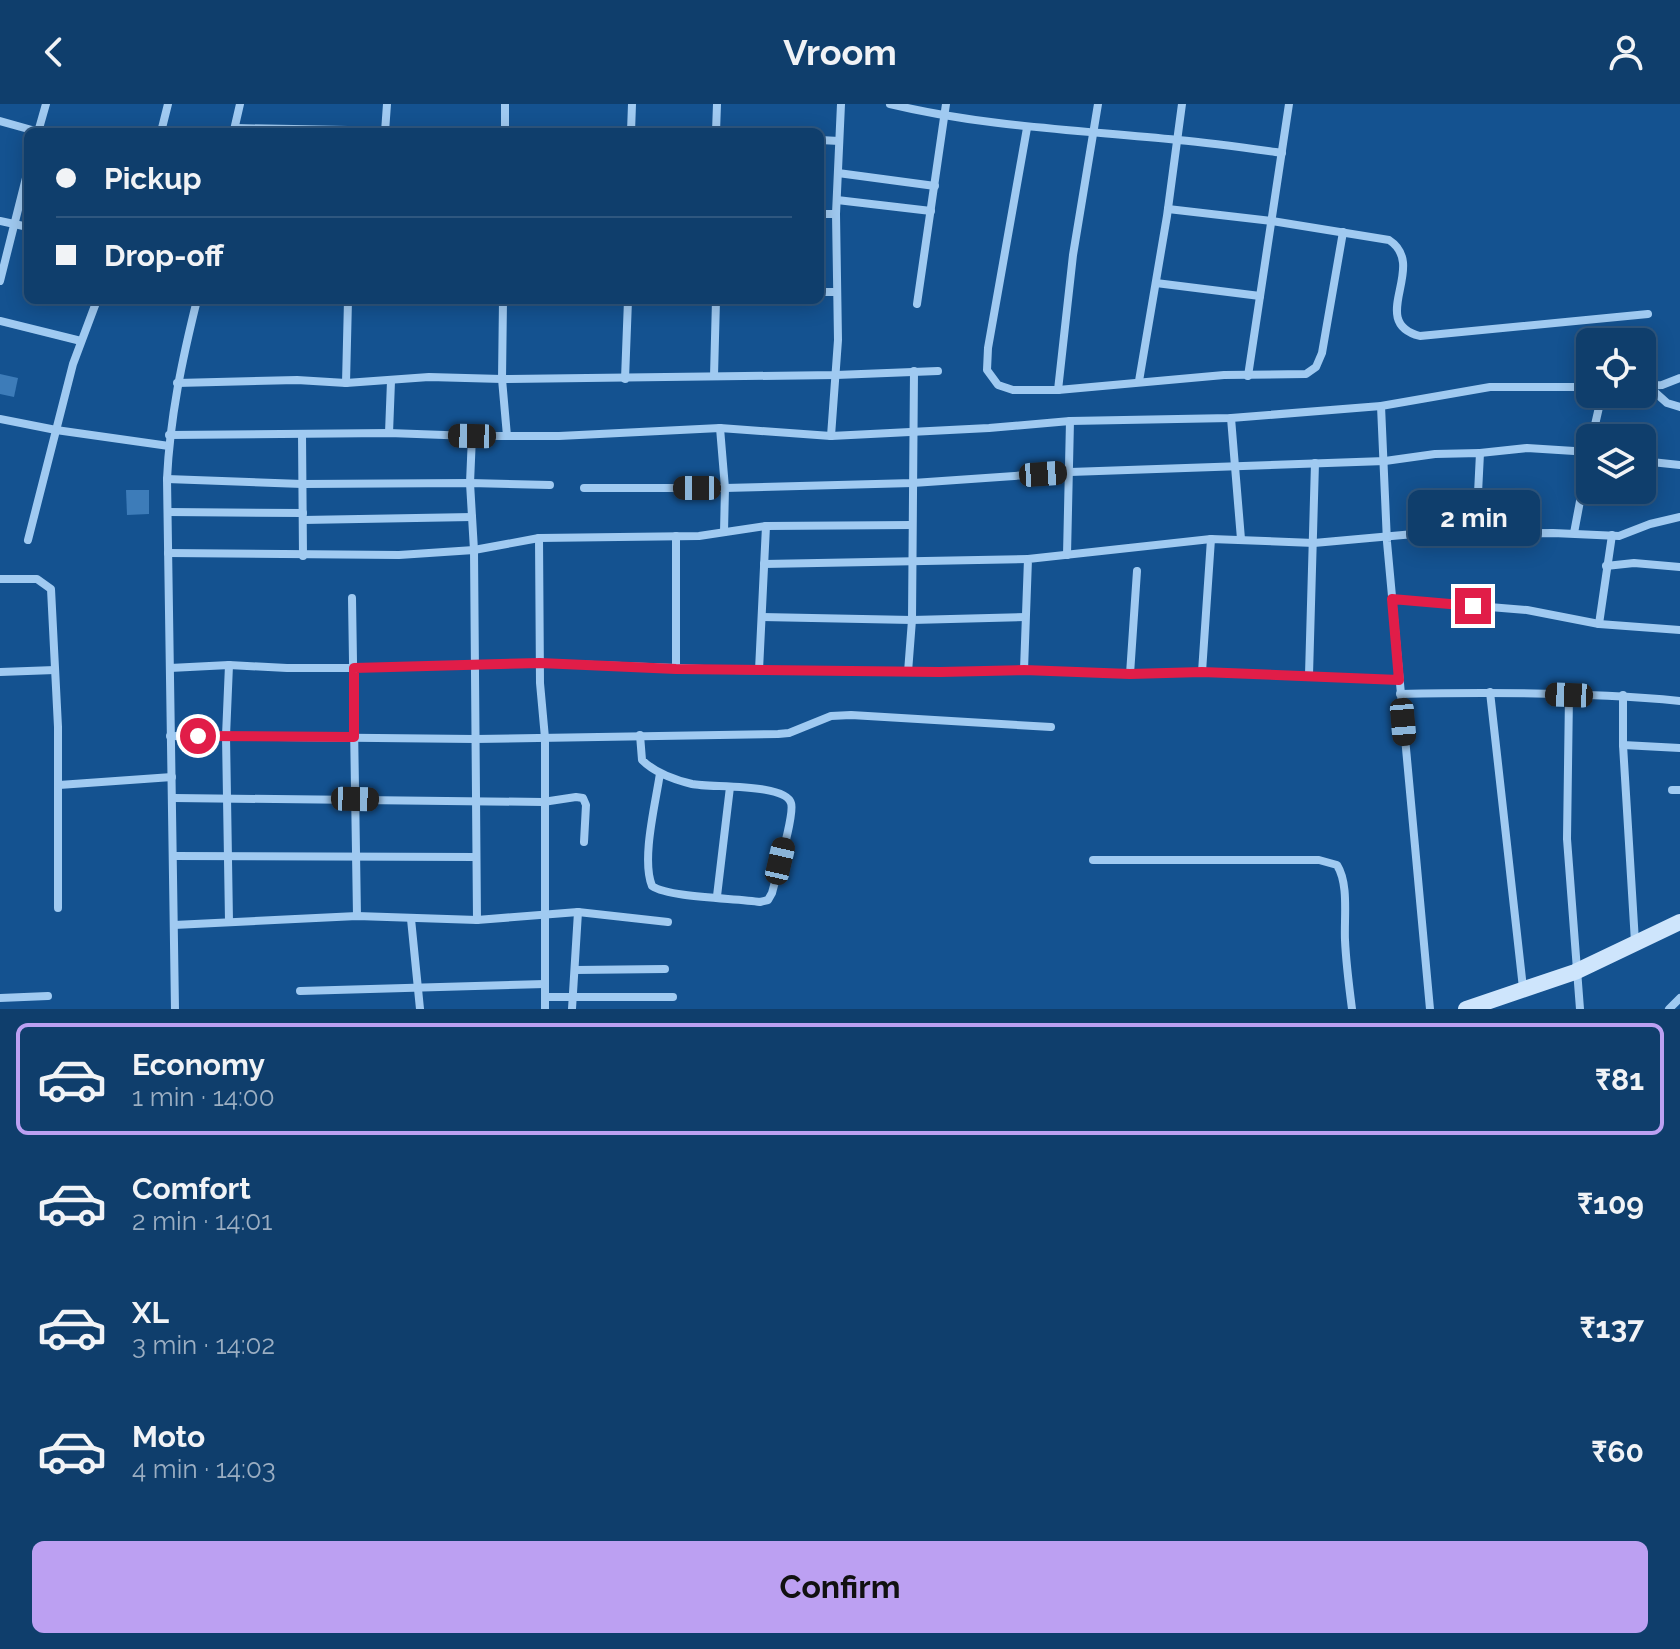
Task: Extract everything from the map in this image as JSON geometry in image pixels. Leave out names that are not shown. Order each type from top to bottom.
[{"type":"main road","points":[[1466,1009],[1575,972],[1680,922]]},
{"type":"street","points":[[39,128],[46,104]]},
{"type":"street","points":[[162,128],[168,104]]},
{"type":"street","points":[[234,128],[240,104]]},
{"type":"street","points":[[385,128],[387,104]]},
{"type":"street","points":[[505,104],[505,128]]},
{"type":"street","points":[[631,128],[632,104]]},
{"type":"street","points":[[716,128],[717,104]]},
{"type":"street","points":[[831,436],[836,375],[836,214],[841,104]]},
{"type":"street","points":[[890,104],[944,117],[1027,128],[1177,140],[1282,153]]},
{"type":"street","points":[[917,304],[946,104]]},
{"type":"street","points":[[1058,390],[1073,255],[1098,104]]},
{"type":"street","points":[[1139,381],[1182,104]]},
{"type":"street","points":[[1248,376],[1289,104]]},
{"type":"street","points":[[0,121],[24,128]]},
{"type":"street","points":[[1027,128],[988,348],[987,370],[998,385],[1013,390],[1058,390],[1139,381],[1306,374],[1316,367],[1322,353],[1343,232]]},
{"type":"street","points":[[824,140],[839,141]]},
{"type":"street","points":[[838,173],[935,186]]},
{"type":"street","points":[[0,281],[24,187]]},
{"type":"street","points":[[837,200],[931,211]]},
{"type":"street","points":[[1168,209],[1272,221],[1389,240],[1400,247],[1405,258],[1397,304],[1398,322],[1406,333],[1435,336],[1648,314]]},
{"type":"street","points":[[824,214],[836,214]]},
{"type":"street","points":[[0,221],[24,226]]},
{"type":"street","points":[[1156,283],[1260,296]]},
{"type":"street","points":[[824,292],[837,292]]},
{"type":"street","points":[[28,540],[81,341],[95,304]]},
{"type":"street","points":[[175,1009],[167,479],[169,435],[177,383],[196,304]]},
{"type":"street","points":[[346,383],[348,304]]},
{"type":"street","points":[[503,304],[502,379],[507,436]]},
{"type":"street","points":[[625,379],[628,304]]},
{"type":"street","points":[[714,376],[716,304]]},
{"type":"street","points":[[0,321],[81,341]]},
{"type":"street","points":[[908,672],[912,620],[914,371]]},
{"type":"street","points":[[177,383],[297,380],[346,383],[429,377],[625,379],[938,371]]},
{"type":"street","points":[[1656,385],[1680,378]]},
{"type":"street","points":[[389,433],[391,381]]},
{"type":"street","points":[[169,435],[389,433],[507,436],[720,428],[831,436],[1070,421],[1231,418],[1381,406],[1490,387],[1576,387]]},
{"type":"street","points":[[1656,394],[1667,403],[1680,407]]},
{"type":"street","points":[[1381,406],[1386,535],[1430,1009]]},
{"type":"street","points":[[1231,418],[1241,539]]},
{"type":"street","points":[[0,419],[169,446]]},
{"type":"street","points":[[1067,555],[1070,421]]},
{"type":"street","points":[[720,428],[725,488],[724,532]]},
{"type":"street","points":[[302,434],[303,556]]},
{"type":"street","points":[[472,436],[470,483],[474,550],[477,920]]},
{"type":"street","points":[[584,488],[913,483],[1070,472],[1385,461],[1435,454],[1527,448],[1576,450]]},
{"type":"street","points":[[1476,534],[1480,453]]},
{"type":"street","points":[[1656,462],[1680,465]]},
{"type":"street","points":[[1309,675],[1315,463]]},
{"type":"street","points":[[167,479],[302,484],[550,485]]},
{"type":"street","points":[[1574,533],[1580,504]]},
{"type":"street","points":[[168,512],[303,517],[472,517]]},
{"type":"street","points":[[764,564],[1028,559],[1211,539],[1314,543],[1386,535],[1612,535],[1680,517]]},
{"type":"street","points":[[168,553],[399,555],[474,550],[539,538],[676,536],[766,526],[912,525]]},
{"type":"street","points":[[759,670],[766,526]]},
{"type":"street","points":[[1599,624],[1612,535]]},
{"type":"street","points":[[676,536],[676,669]]},
{"type":"street","points":[[539,538],[540,663],[545,738],[545,1009]]},
{"type":"street","points":[[1202,672],[1211,539]]},
{"type":"street","points":[[1024,670],[1028,559]]},
{"type":"street","points":[[1606,566],[1634,563],[1680,567]]},
{"type":"street","points":[[1130,674],[1137,571]]},
{"type":"street","points":[[0,579],[37,579],[51,589],[59,785],[58,908]]},
{"type":"street","points":[[352,598],[357,916]]},
{"type":"street","points":[[1392,599],[1527,610],[1599,624],[1680,630]]},
{"type":"street","points":[[762,617],[912,620],[1025,617]]},
{"type":"street","points":[[170,668],[229,665],[354,668],[540,663],[676,669],[1024,670],[1130,674],[1202,672],[1399,680]]},
{"type":"street","points":[[229,665],[226,736],[229,921]]},
{"type":"street","points":[[0,672],[55,670]]},
{"type":"street","points":[[1400,694],[1490,692],[1623,695],[1680,701]]},
{"type":"street","points":[[1490,692],[1523,988]]},
{"type":"street","points":[[1569,695],[1567,839],[1580,1009]]},
{"type":"street","points":[[1623,695],[1623,745],[1635,943]]},
{"type":"street","points":[[170,736],[475,739],[778,734],[789,733],[831,716],[851,715],[1051,727]]},
{"type":"street","points":[[640,735],[642,760],[660,773],[691,784],[783,793],[792,806],[768,900],[760,902],[663,891],[652,886],[648,857],[660,773]]},
{"type":"street","points":[[1623,745],[1680,748]]},
{"type":"street","points":[[59,785],[172,777]]},
{"type":"street","points":[[717,896],[730,787]]},
{"type":"street","points":[[174,798],[543,802],[576,797],[583,798],[586,805],[584,842]]},
{"type":"street","points":[[173,856],[476,857]]},
{"type":"street","points":[[1093,860],[1319,860],[1337,865],[1343,886],[1352,1009]]},
{"type":"street","points":[[174,925],[357,916],[477,920],[578,912],[668,922]]},
{"type":"street","points":[[572,1009],[578,912]]},
{"type":"street","points":[[411,919],[420,1009]]},
{"type":"street","points":[[575,970],[665,969]]},
{"type":"street","points":[[300,991],[545,984]]},
{"type":"street","points":[[0,998],[48,996]]},
{"type":"street","points":[[545,997],[673,997]]},
{"type":"street","points":[[1669,1009],[1680,998]]},
{"type":"building","points":[[0,374],[18,378],[14,397],[0,394]]},
{"type":"building","points":[[126,490],[149,490],[149,514],[127,515]]},
{"type":"route","points":[[198,736],[354,737],[354,668],[540,663],[676,669],[1024,670],[1130,674],[1202,672],[1399,680],[1392,599],[1473,606]]}]
